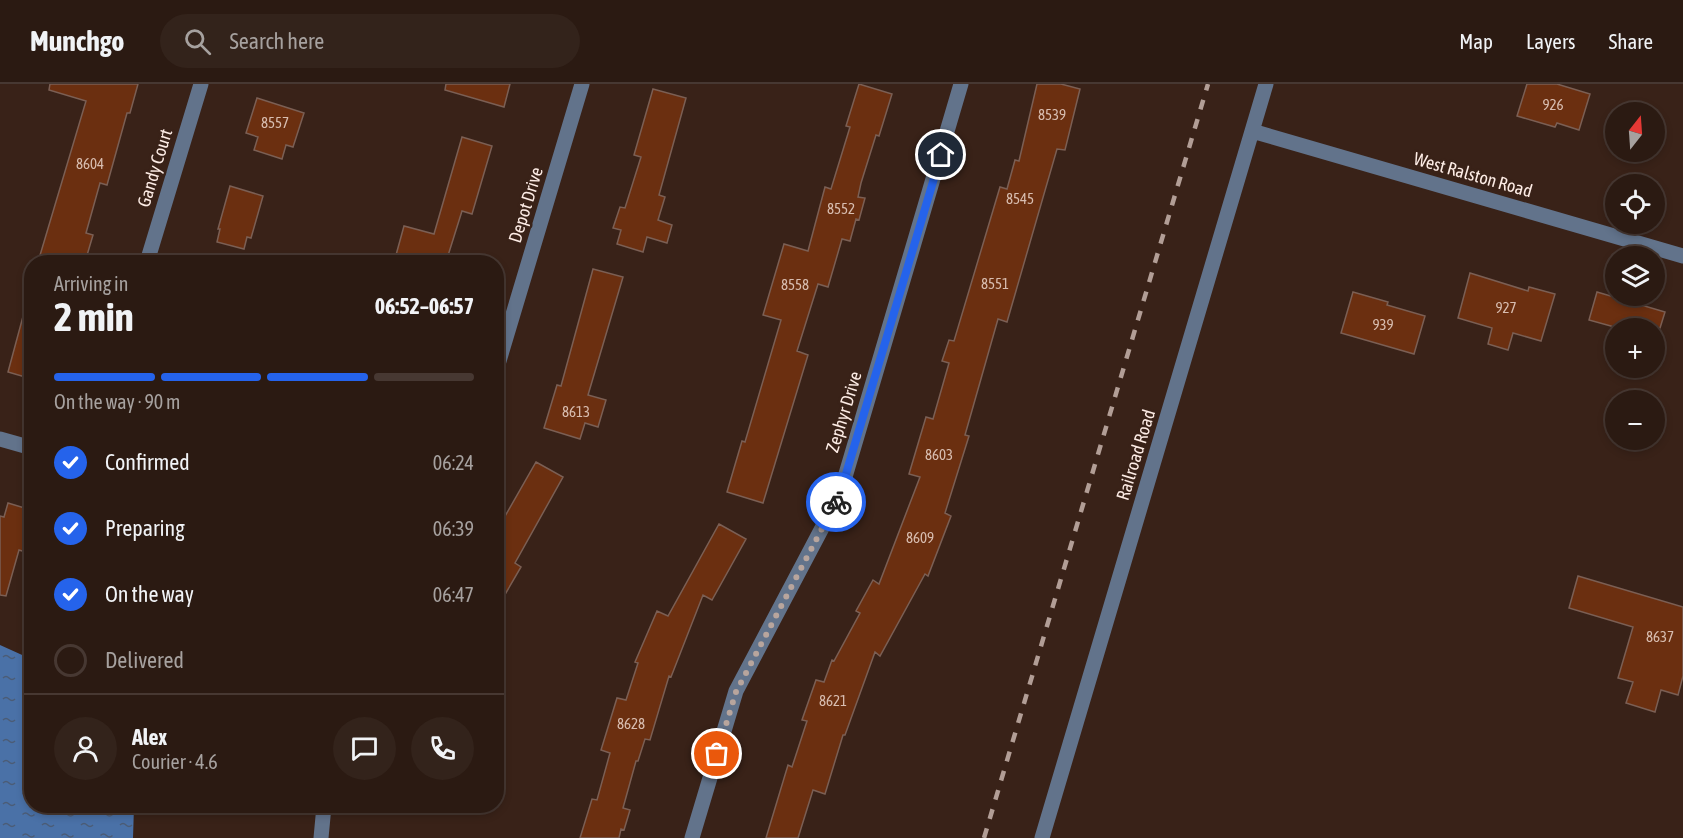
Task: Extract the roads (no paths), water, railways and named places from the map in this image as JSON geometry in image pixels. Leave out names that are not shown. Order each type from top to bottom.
[{"type":"street","name":"Gandy Court","points":[[149,255],[201,84]]},
{"type":"street","name":"Depot Drive","points":[[504,344],[582,84]]},
{"type":"street","name":"Zephyr Drive","points":[[692,838],[736,692],[840,494],[962,84]]},
{"type":"street","name":"Railroad Road","points":[[1042,838],[1266,84]]},
{"type":"street","name":"West Ralston Road","points":[[1252,131],[1683,256]]},
{"type":"street","points":[[0,439],[24,446]]},
{"type":"street","points":[[321,838],[323,813]]},
{"type":"water","points":[[0,645],[24,656],[24,813],[134,813],[133,838],[0,838]]},
{"type":"railway","points":[[984,838],[1208,84]]}]
